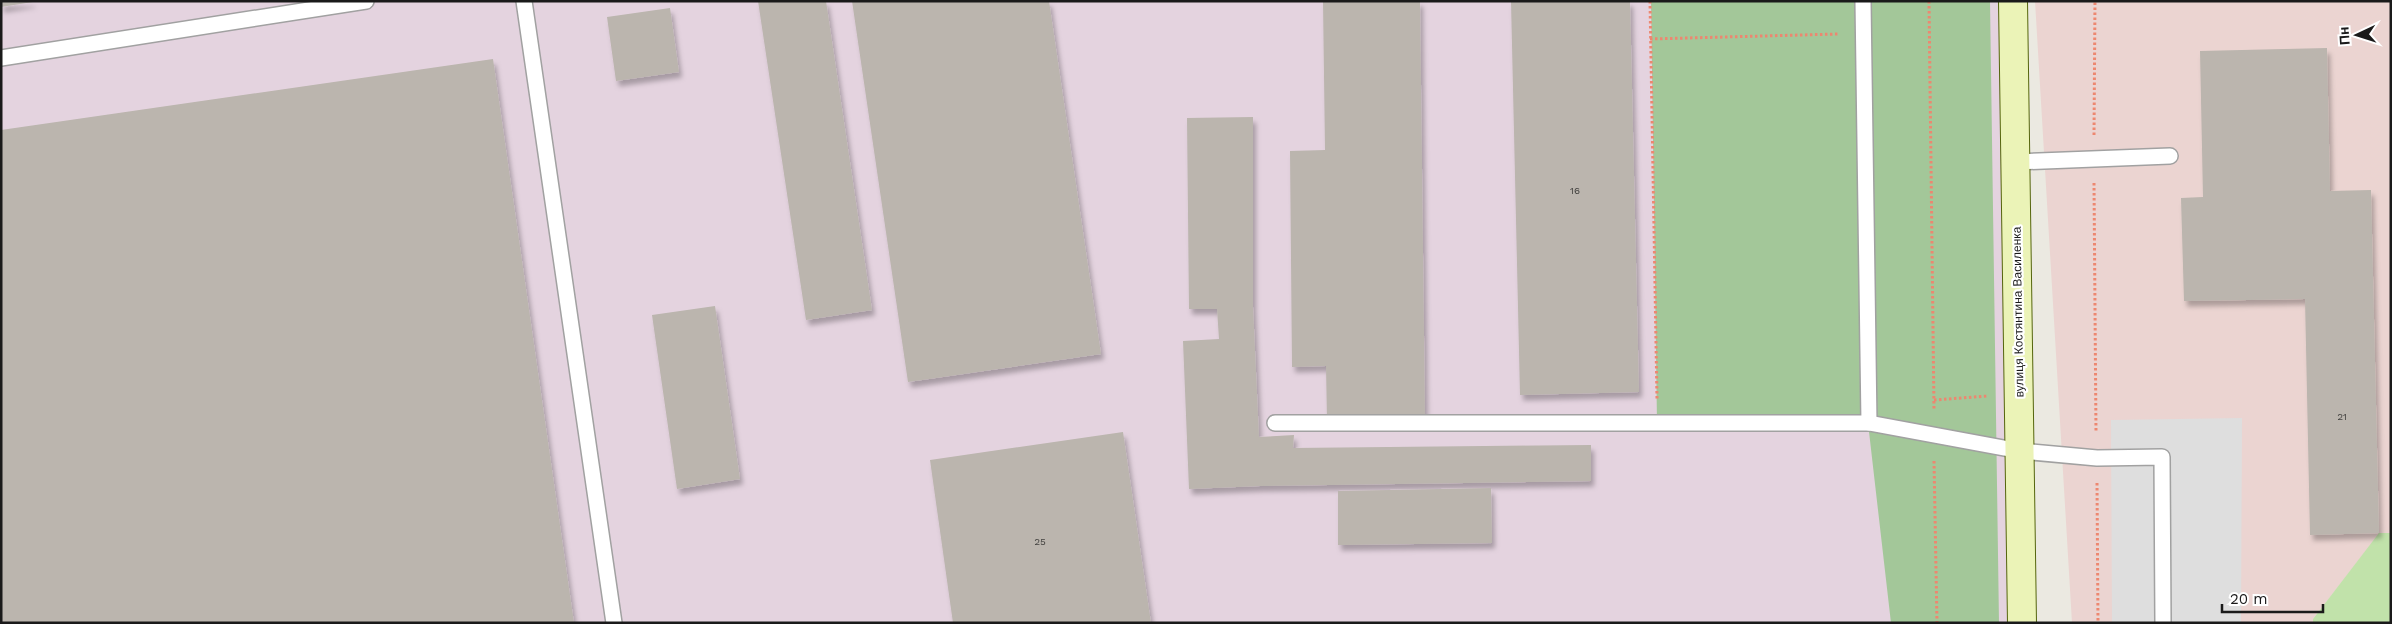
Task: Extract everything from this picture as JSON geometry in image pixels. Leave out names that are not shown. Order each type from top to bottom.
[{"type":"street","name":"вулиця Костянтина Василенка","points":[[2013,1],[2022,623]]},
{"type":"lane","points":[[1,58],[366,1]]},
{"type":"lane","points":[[524,1],[614,623]]},
{"type":"lane","points":[[1863,1],[1869,423]]},
{"type":"lane","points":[[2016,162],[2170,156]]},
{"type":"lane","points":[[1275,423],[1869,423],[2020,451],[2097,458],[2162,457],[2163,623]]},
{"type":"path","points":[[1650,1],[1657,422]]},
{"type":"path","points":[[1929,1],[1936,623]]},
{"type":"path","points":[[2094,1],[2094,389],[2097,458],[2098,623]]},
{"type":"path","points":[[1650,39],[1864,33]]},
{"type":"path","points":[[1934,400],[1997,396]]},
{"type":"shaded area","points":[[1,1],[2015,1],[2022,623],[1,623]]},
{"type":"shaded area","points":[[2035,1],[2391,1],[2391,533],[2379,534],[2313,619],[2313,623],[2072,623]]},
{"type":"shaded area","points":[[2242,418],[2241,623],[2112,623],[2111,420]]},
{"type":"green space","points":[[1651,1],[1990,1],[1999,623],[1891,623],[1868,423],[1657,423]]},
{"type":"green space","points":[[2379,533],[2391,533],[2391,623],[2313,623],[2313,619]]},
{"type":"building","points":[[1,1],[33,1],[33,2],[1,7]]},
{"type":"building","points":[[758,1],[826,1],[872,310],[806,320]]},
{"type":"building","points":[[852,1],[1049,1],[1101,354],[908,382]]},
{"type":"building","points":[[1323,1],[1420,1],[1425,419],[1327,420],[1326,366],[1292,367],[1290,151],[1325,150]]},
{"type":"building","points":[[1511,1],[1630,1],[1639,392],[1520,395]]},
{"type":"building","points":[[670,8],[679,72],[616,81],[607,17]]},
{"type":"building","points":[[2327,48],[2330,191],[2371,190],[2379,533],[2310,535],[2305,299],[2184,301],[2181,198],[2203,197],[2200,51]]},
{"type":"building","points":[[493,59],[574,623],[1,623],[1,130]]},
{"type":"building","points":[[1253,117],[1253,307],[1259,437],[1294,435],[1293,448],[1591,445],[1591,481],[1260,486],[1189,489],[1183,341],[1219,339],[1217,309],[1189,309],[1187,118]]},
{"type":"building","points":[[715,306],[740,479],[677,489],[652,315]]},
{"type":"building","points":[[1123,432],[1151,623],[953,623],[930,460]]},
{"type":"building","points":[[1491,488],[1492,543],[1338,545],[1338,491]]}]
